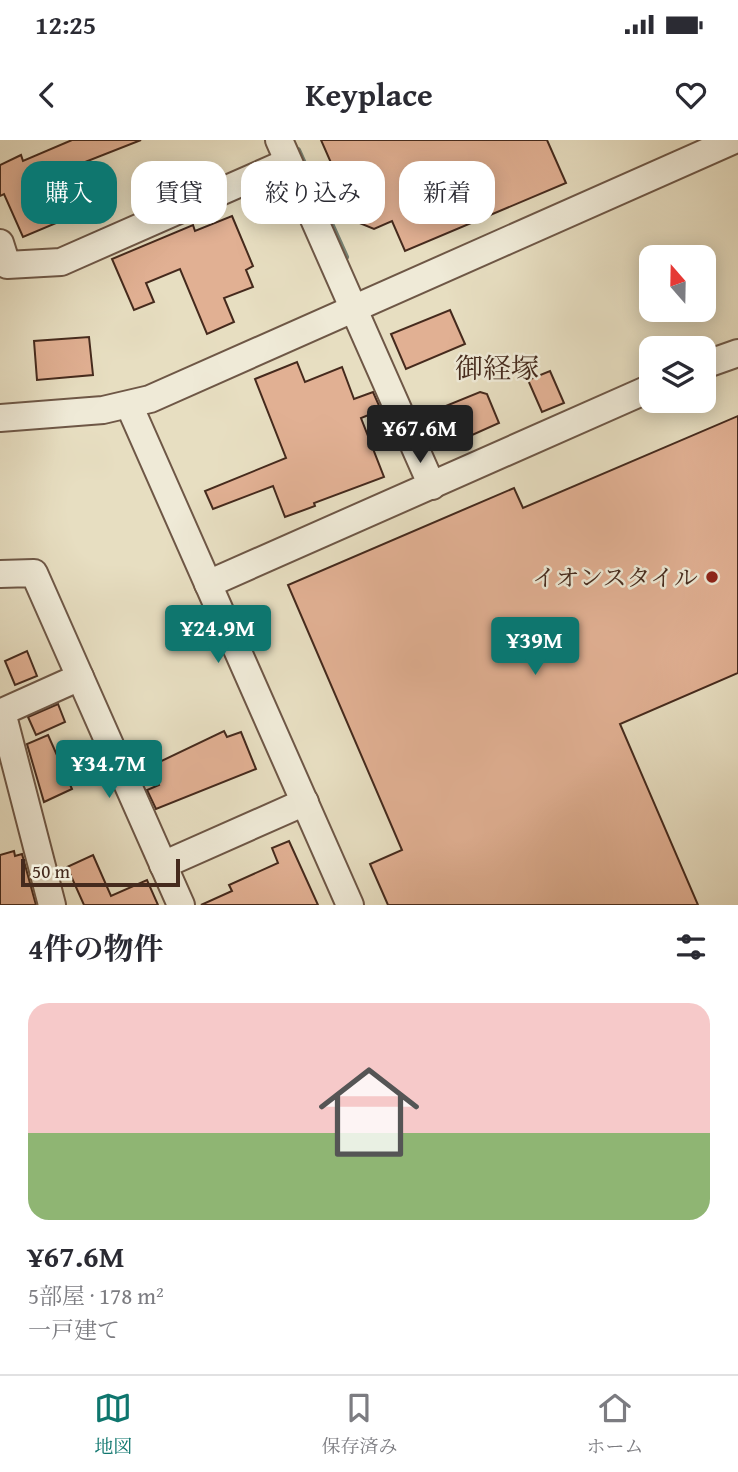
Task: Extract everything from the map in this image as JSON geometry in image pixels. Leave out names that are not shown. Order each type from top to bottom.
[{"type":"street","points":[[0,418],[129,405],[352,310],[734,140]]},
{"type":"street","points":[[0,243],[7,265],[61,262],[283,151],[432,486]]},
{"type":"street","points":[[716,361],[738,353]]},
{"type":"street","points":[[208,584],[639,393]]},
{"type":"street","points":[[129,405],[350,905]]},
{"type":"street","points":[[0,574],[34,573],[181,905]]},
{"type":"street","points":[[52,905],[2,712],[80,677]]},
{"type":"street","points":[[163,864],[305,803]]},
{"type":"building","points":[[72,140],[141,140],[87,161],[23,161]]},
{"type":"building","points":[[321,140],[547,140],[566,183],[495,213],[495,161],[399,161],[399,224],[469,224],[405,251],[392,221],[374,229],[362,224],[385,224],[385,161],[330,161]]},
{"type":"building","points":[[21,155],[21,224],[54,224],[23,237],[4,194],[0,196],[0,165]]},
{"type":"building","points":[[232,216],[253,266],[246,270],[253,287],[224,298],[234,322],[207,334],[180,269],[146,283],[154,302],[134,310],[112,259],[193,225],[195,231],[212,224],[227,224],[227,218]]},
{"type":"building","points":[[450,310],[465,344],[406,369],[391,334]]},
{"type":"building","points":[[89,337],[93,375],[37,380],[34,341]]},
{"type":"building","points":[[297,362],[305,382],[342,367],[354,399],[373,392],[381,410],[361,418],[384,477],[314,503],[315,506],[285,517],[273,486],[213,509],[205,491],[286,458],[255,379]]},
{"type":"building","points":[[550,371],[564,403],[542,412],[528,380]]},
{"type":"building","points":[[480,392],[487,394],[499,423],[441,449],[426,414]]},
{"type":"building","points":[[738,416],[738,673],[620,724],[698,905],[388,905],[370,864],[402,850],[288,585],[514,488],[523,508]]},
{"type":"building","points":[[27,651],[37,676],[15,685],[5,661]]},
{"type":"building","points":[[58,704],[65,722],[36,735],[28,717]]},
{"type":"building","points":[[224,731],[227,737],[241,732],[256,769],[156,809],[147,790],[159,785],[151,766]]},
{"type":"building","points":[[48,735],[72,789],[44,802],[27,744]]},
{"type":"building","points":[[289,841],[318,905],[201,905],[232,891],[229,885],[278,863],[272,848]]},
{"type":"building","points":[[14,851],[15,856],[22,854],[36,905],[0,905],[0,855]]},
{"type":"building","points":[[93,855],[111,896],[147,880],[158,905],[84,905],[67,867]]},
{"type":"waterway","points":[[298,150],[346,257]]},
{"type":"place","name":"イオンスタイル","points":[[712,577]]},
{"type":"district","name":"御経塚","points":[[497,367]]}]
